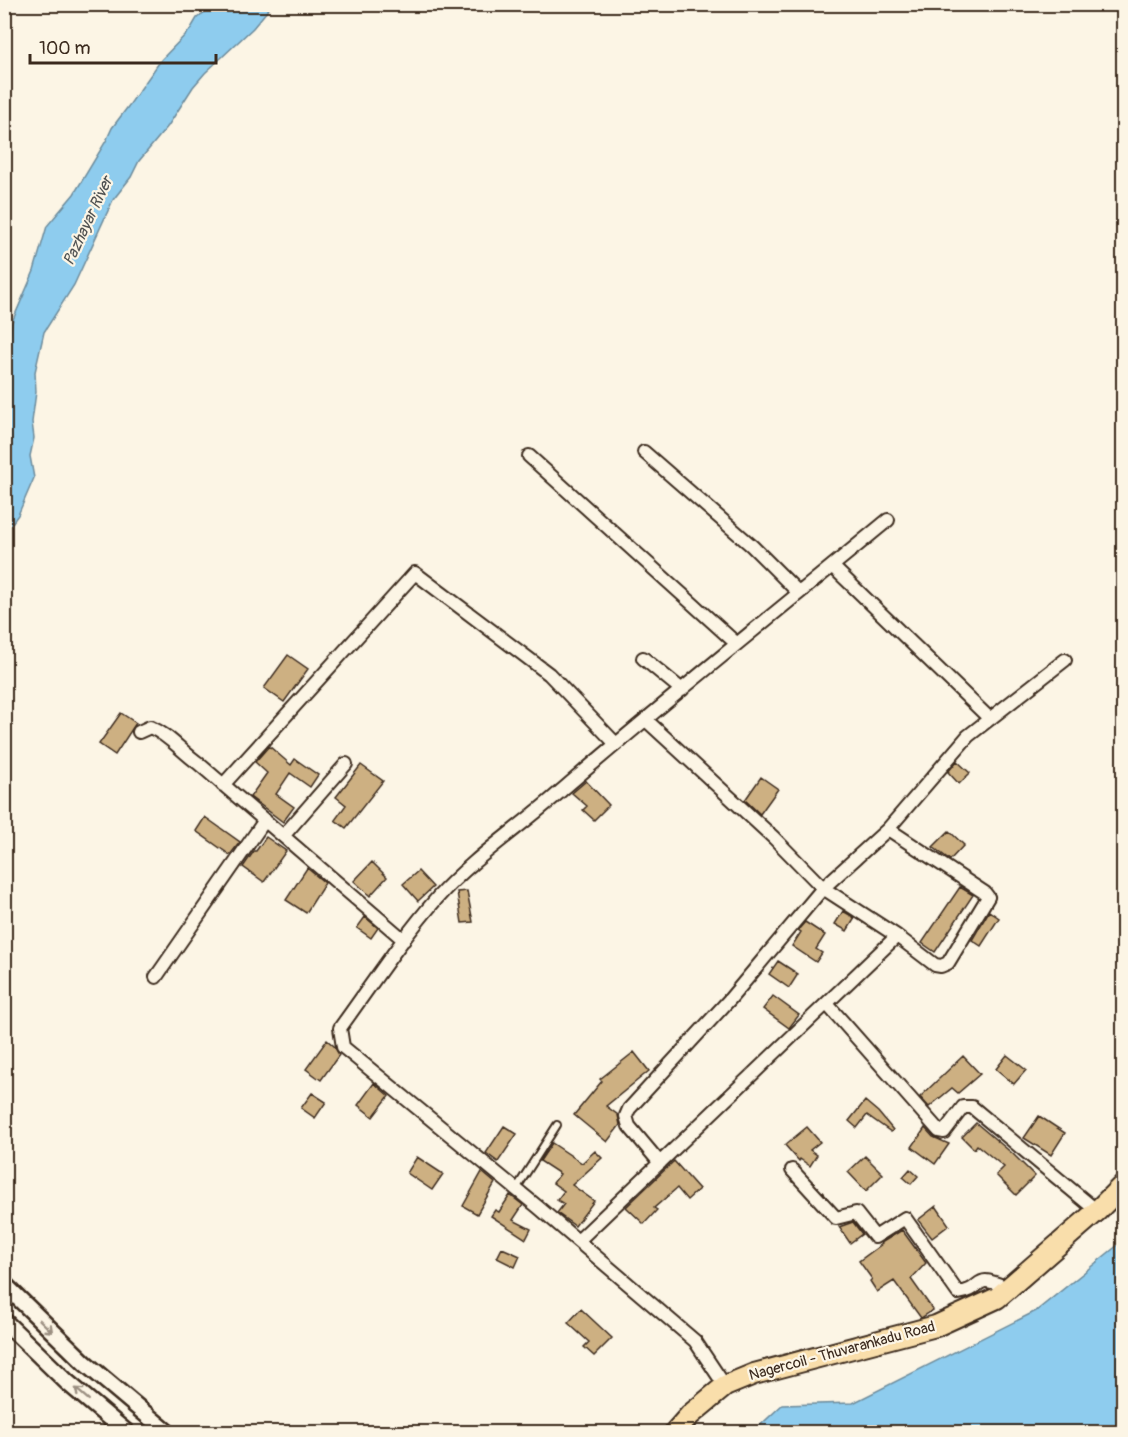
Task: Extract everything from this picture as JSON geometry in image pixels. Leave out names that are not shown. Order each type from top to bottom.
[{"type":"main road","name":"Nagercoil - Thuvarankadu Road","points":[[675,1432],[690,1415],[725,1386],[754,1374],[936,1326],[997,1298],[1097,1211],[1124,1184]]},
{"type":"street","points":[[644,452],[752,546],[799,593]]},
{"type":"street","points":[[529,456],[737,644]]},
{"type":"street","points":[[725,1386],[695,1341],[516,1189],[343,1047],[339,1028],[404,940],[439,897],[461,875],[888,520]]},
{"type":"street","points":[[832,566],[989,718]]},
{"type":"street","points":[[223,784],[415,573],[549,674],[616,744]]},
{"type":"street","points":[[643,658],[682,690]]},
{"type":"street","points":[[660,1163],[629,1126],[626,1116],[629,1109],[730,999],[823,888],[888,829],[968,736],[1065,660]]},
{"type":"street","points":[[646,720],[774,838],[823,888],[897,936],[935,965],[944,965],[948,963],[987,897],[985,893],[888,829]]},
{"type":"street","points":[[140,732],[150,727],[163,732],[184,754],[198,763],[284,835],[404,940]]},
{"type":"street","points":[[284,835],[346,764]]},
{"type":"street","points":[[156,977],[266,820]]},
{"type":"street","points":[[578,1241],[897,936]]},
{"type":"street","points":[[828,1004],[939,1131],[944,1132],[963,1107],[972,1107],[1097,1211]]},
{"type":"street","points":[[792,1170],[836,1218],[856,1213],[875,1237],[904,1218],[958,1293],[966,1292],[982,1280],[990,1280],[1006,1288]]},
{"type":"street","points":[[4,1284],[85,1363],[167,1432]]},
{"type":"street","points":[[4,1321],[67,1382],[126,1432]]},
{"type":"lane","points":[[516,1189],[557,1125]]},
{"type":"water","name":"Pazhayar River","points":[[214,5],[272,5],[253,28],[193,87],[168,126],[139,161],[131,177],[113,200],[74,285],[44,332],[35,372],[36,392],[32,422],[34,438],[30,456],[34,478],[18,515],[5,533],[4,387],[12,322],[34,271],[47,226],[74,194],[112,128],[161,60],[190,30],[197,18]]},
{"type":"water","points":[[1123,1241],[1123,1432],[753,1432],[782,1405],[853,1403],[1036,1311]]},
{"type":"building","points":[[288,655],[308,669],[284,702],[264,688]]},
{"type":"building","points":[[121,713],[136,723],[115,755],[99,744]]},
{"type":"building","points":[[269,746],[291,765],[295,759],[318,775],[310,787],[290,773],[276,794],[294,807],[283,822],[250,797],[267,773],[255,762]]},
{"type":"building","points":[[957,761],[970,773],[959,784],[948,772]]},
{"type":"building","points":[[361,765],[383,781],[346,828],[335,820],[346,805],[336,797]]},
{"type":"building","points":[[761,777],[778,789],[760,814],[745,800]]},
{"type":"building","points":[[586,781],[609,805],[594,820],[583,810],[587,806],[572,793]]},
{"type":"building","points":[[205,817],[240,842],[230,855],[196,831]]},
{"type":"building","points":[[949,831],[964,845],[950,860],[933,847]]},
{"type":"building","points":[[266,837],[286,851],[264,882],[243,867]]},
{"type":"building","points":[[372,862],[387,877],[370,896],[354,881]]},
{"type":"building","points":[[307,868],[325,883],[306,913],[286,900]]},
{"type":"building","points":[[418,871],[433,887],[418,901],[403,884]]},
{"type":"building","points":[[960,887],[973,895],[935,952],[922,943]]},
{"type":"building","points":[[467,891],[473,922],[462,923],[457,892]]},
{"type":"building","points":[[843,911],[855,918],[847,931],[835,924]]},
{"type":"building","points":[[989,911],[999,918],[981,946],[972,940]]},
{"type":"building","points":[[365,917],[378,928],[371,938],[357,928]]},
{"type":"building","points":[[805,922],[825,935],[816,949],[822,953],[816,962],[792,946],[801,932],[798,930]]},
{"type":"building","points":[[778,961],[798,974],[789,988],[769,974]]},
{"type":"building","points":[[773,996],[799,1015],[789,1028],[763,1009]]},
{"type":"building","points":[[327,1040],[339,1055],[321,1080],[306,1069]]},
{"type":"building","points":[[634,1052],[649,1071],[606,1106],[618,1115],[620,1125],[607,1142],[574,1115],[602,1081],[600,1079]]},
{"type":"building","points":[[1007,1055],[1026,1070],[1014,1084],[996,1069]]},
{"type":"building","points":[[963,1056],[980,1074],[958,1093],[952,1088],[929,1107],[920,1097]]},
{"type":"building","points":[[374,1083],[389,1096],[373,1117],[358,1105]]},
{"type":"building","points":[[312,1093],[326,1102],[315,1118],[301,1108]]},
{"type":"building","points":[[865,1101],[878,1112],[893,1130],[891,1132],[867,1115],[857,1128],[849,1121]]},
{"type":"building","points":[[1039,1116],[1065,1133],[1051,1155],[1024,1138]]},
{"type":"building","points":[[976,1123],[1035,1176],[1016,1195],[996,1175],[1004,1167],[977,1145],[974,1149],[962,1137]]},
{"type":"building","points":[[504,1126],[517,1134],[498,1162],[486,1153]]},
{"type":"building","points":[[807,1127],[820,1142],[810,1150],[817,1155],[810,1166],[800,1159],[799,1161],[785,1145]]},
{"type":"building","points":[[925,1128],[933,1137],[949,1144],[935,1164],[912,1147]]},
{"type":"building","points":[[552,1143],[582,1163],[595,1151],[602,1158],[572,1185],[594,1201],[575,1226],[557,1213],[564,1204],[557,1200],[564,1191],[553,1183],[560,1174],[540,1161]]},
{"type":"building","points":[[865,1156],[883,1174],[866,1191],[848,1172]]},
{"type":"building","points":[[417,1157],[443,1174],[432,1190],[407,1173]]},
{"type":"building","points":[[674,1161],[699,1189],[687,1200],[677,1188],[654,1208],[657,1210],[644,1224],[626,1207]]},
{"type":"building","points":[[910,1169],[918,1176],[911,1184],[903,1177]]},
{"type":"building","points":[[482,1172],[495,1183],[477,1214],[463,1206]]},
{"type":"building","points":[[510,1195],[523,1205],[513,1220],[531,1229],[526,1239],[491,1216],[495,1210],[499,1212]]},
{"type":"building","points":[[936,1206],[949,1225],[932,1238],[918,1220]]},
{"type":"building","points":[[853,1222],[862,1234],[850,1243],[839,1227]]},
{"type":"building","points":[[902,1230],[926,1263],[911,1279],[933,1310],[921,1318],[894,1281],[877,1292],[870,1281],[872,1279],[859,1261]]},
{"type":"building","points":[[502,1248],[520,1256],[515,1267],[497,1258]]},
{"type":"building","points":[[581,1309],[612,1338],[594,1356],[584,1347],[589,1342],[568,1323]]}]
